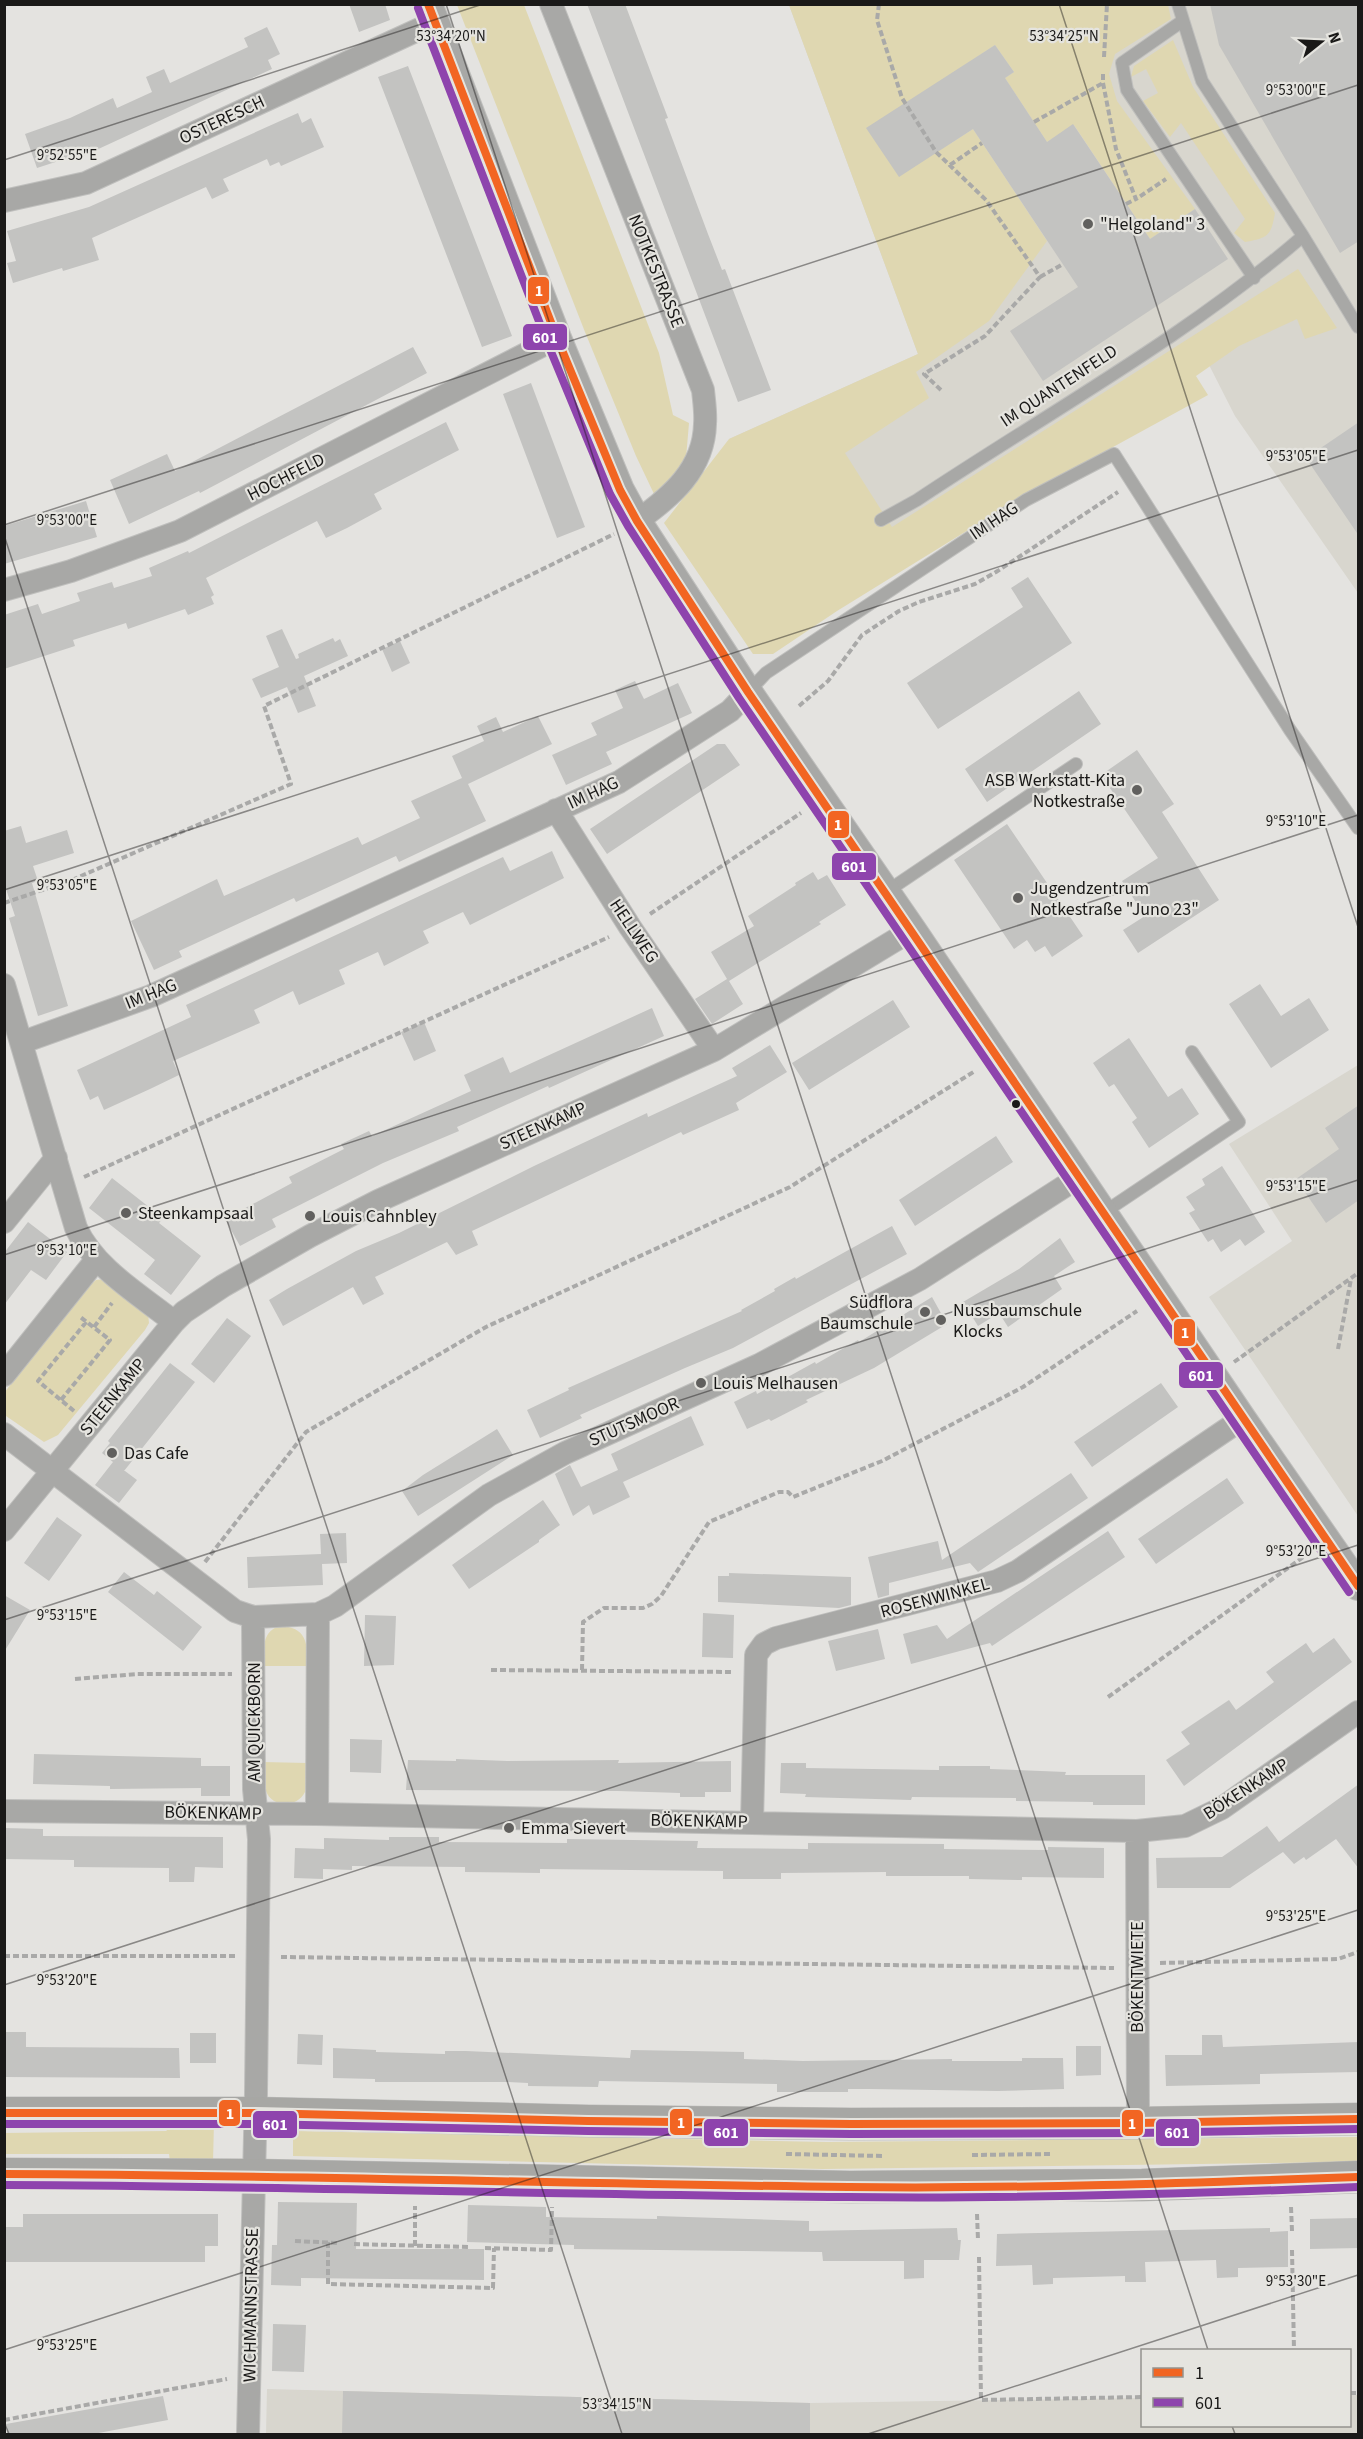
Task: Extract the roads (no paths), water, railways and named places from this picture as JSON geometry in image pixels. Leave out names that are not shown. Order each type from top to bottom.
[{"type":"main road","points":[[4,2113],[256,2112],[600,2121],[851,2124],[1138,2123],[1359,2119]]},
{"type":"main road","points":[[4,2174],[254,2175],[850,2187],[1142,2185],[1359,2177]]},
{"type":"street","name":"NOTKESTRASSE","points":[[550,4],[703,390],[706,425],[699,454],[688,476],[673,493],[625,527]]},
{"type":"street","points":[[431,13],[557,339],[620,490],[625,527],[748,692],[912,930],[1242,1419],[1359,1586]]},
{"type":"street","name":"OSTERESCH","points":[[4,201],[87,183],[431,13]]},
{"type":"street","name":"HOCHFELD","points":[[4,590],[70,571],[180,531],[557,339]]},
{"type":"street","name":"IM HAG","points":[[22,1042],[151,996],[619,782],[730,711],[748,692]]},
{"type":"street","name":"HELLWEG","points":[[556,810],[630,927],[714,1050]]},
{"type":"street","name":"STEENKAMP","points":[[4,1530],[174,1322],[184,1312],[223,1286],[310,1236],[378,1202],[714,1050],[912,930]]},
{"type":"street","points":[[4,985],[76,1228],[82,1241],[96,1260],[174,1322]]},
{"type":"street","points":[[4,1222],[12,1196],[56,1158]]},
{"type":"street","name":"STUTSMOOR","points":[[254,1617],[318,1614],[335,1606],[451,1520],[489,1495],[565,1453],[759,1365],[920,1279],[1079,1177]]},
{"type":"street","points":[[4,1375],[96,1260]]},
{"type":"street","name":"ROSENWINKEL","points":[[752,1822],[756,1655],[764,1644],[776,1638],[997,1581],[1018,1571],[1242,1419]]},
{"type":"street","points":[[4,1434],[235,1611],[254,1617]]},
{"type":"street","points":[[317,1814],[318,1614]]},
{"type":"street","name":"AM QUICKBORN","points":[[254,1617],[254,1789],[259,1839],[256,2112]]},
{"type":"street","name":"BÖKENKAMP","points":[[4,1811],[317,1814],[1137,1831],[1185,1826],[1222,1808],[1359,1712]]},
{"type":"street","name":"BÖKENTWIETE","points":[[1137,1831],[1138,2123]]},
{"type":"street","name":"WICHMANNSTRASSE","points":[[248,2434],[256,2112]]},
{"type":"lane","points":[[1178,4],[1181,22],[1202,81],[1359,327]]},
{"type":"lane","points":[[1181,22],[1122,63],[1127,90],[1254,278]]},
{"type":"lane","name":"IM QUANTENFELD","points":[[881,520],[917,500],[1183,328],[1254,278],[1303,236]]},
{"type":"lane","name":"IM HAG","points":[[748,692],[766,673],[1026,500],[1114,454],[1290,730],[1357,823]]},
{"type":"lane","points":[[886,892],[1076,764]]},
{"type":"lane","points":[[1103,1213],[1239,1122],[1192,1052]]},
{"type":"place","name":"\"Helgoland\" 3","points":[[1088,224]]},
{"type":"place","name":"ASB Werkstatt-Kita Notkestraße","points":[[1137,790]]},
{"type":"place","name":"Jugendzentrum Notkestraße \"Juno 23\"","points":[[1018,898]]},
{"type":"place","name":"Steenkampsaal","points":[[126,1213]]},
{"type":"place","name":"Louis Cahnbley","points":[[310,1216]]},
{"type":"place","name":"Südflora Baumschule","points":[[925,1312]]},
{"type":"place","name":"Nussbaumschule Klocks","points":[[941,1320]]},
{"type":"place","name":"Louis Melhausen","points":[[701,1383]]},
{"type":"place","name":"Das Cafe","points":[[112,1453]]},
{"type":"place","name":"Emma Sievert","points":[[509,1828]]}]
